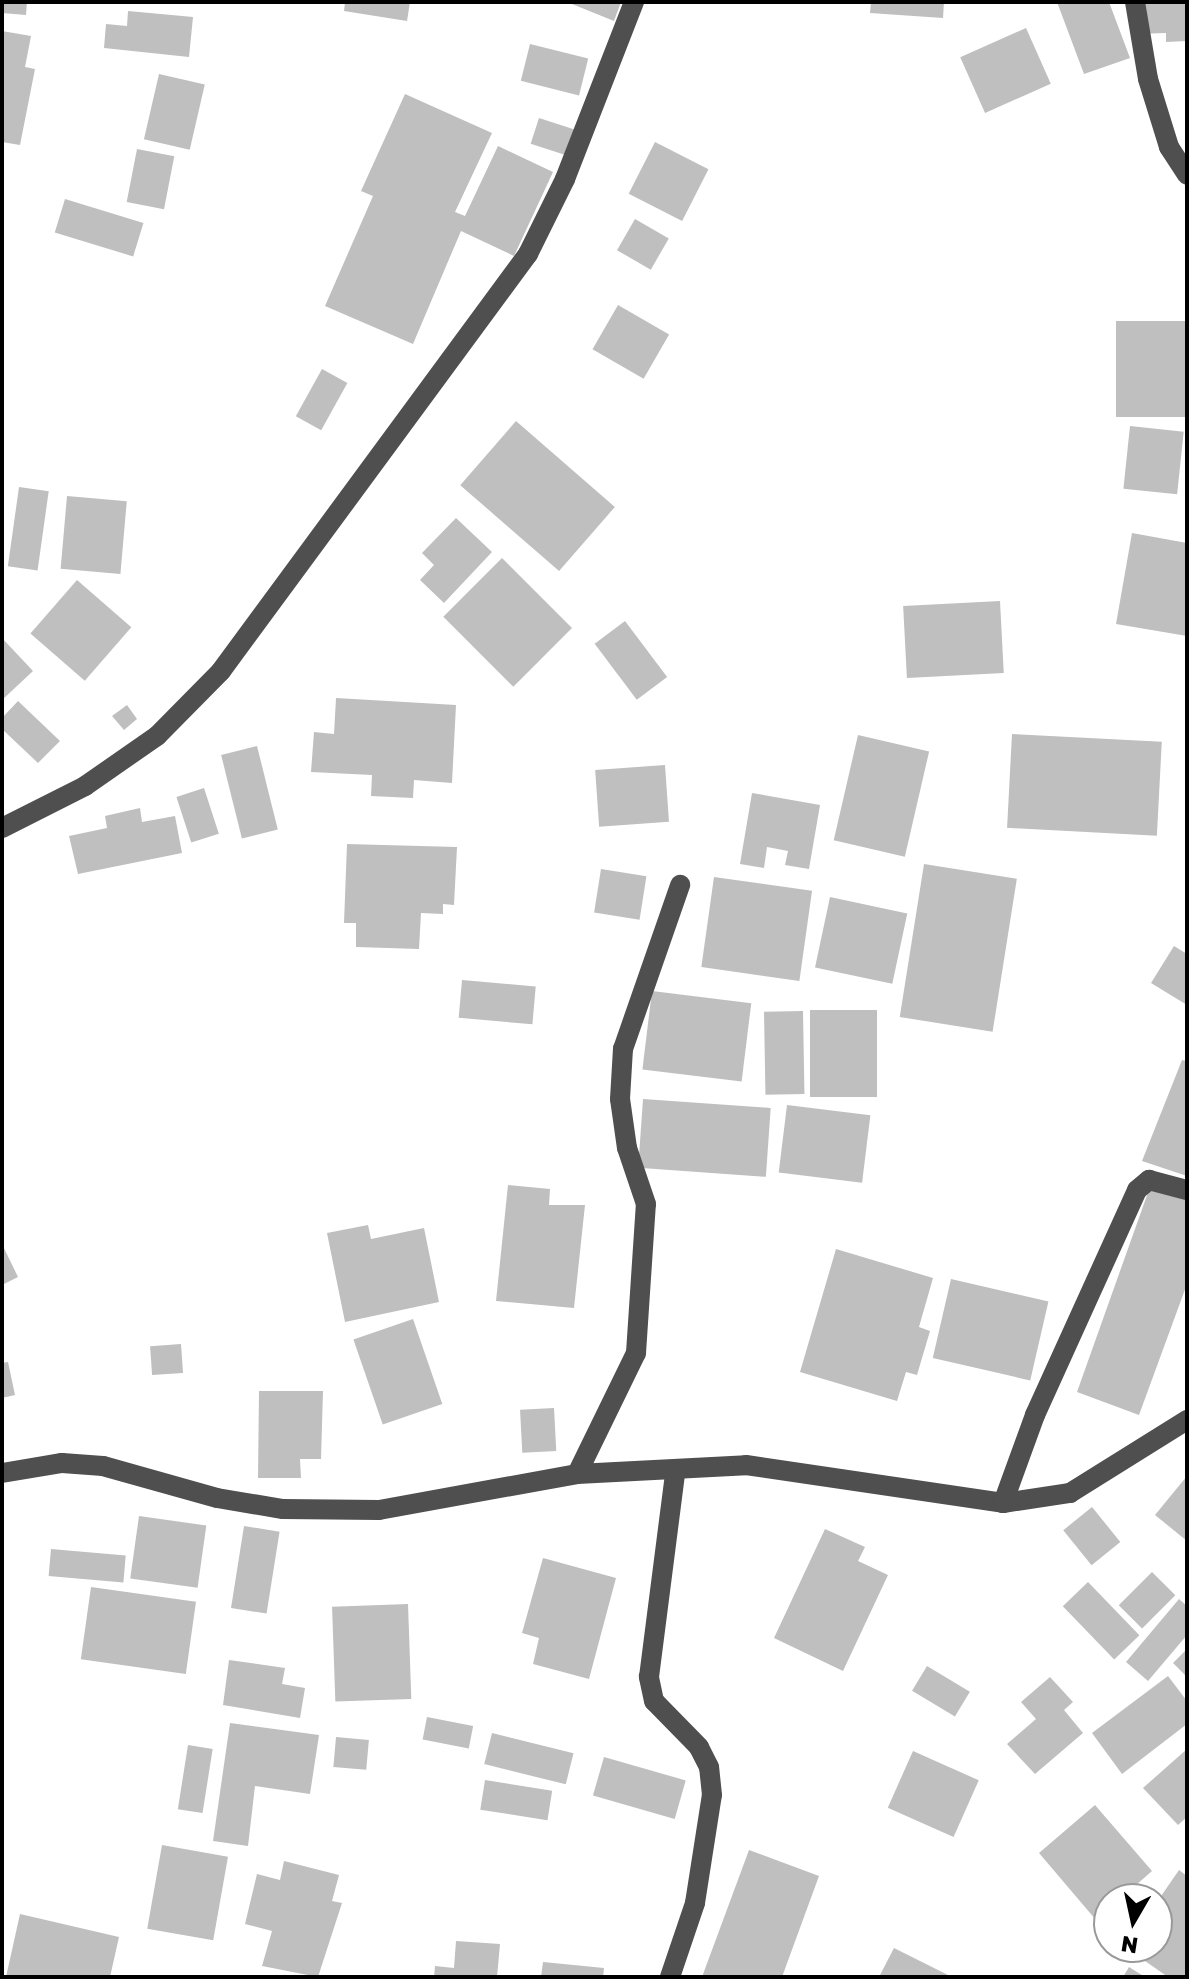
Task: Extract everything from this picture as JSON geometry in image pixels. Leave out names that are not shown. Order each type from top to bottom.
[{"type":"street","points":[[2,828],[85,786],[157,736],[221,671],[528,254],[565,179],[634,2]]},
{"type":"street","points":[[1135,2],[1152,93],[1169,147],[1187,175]]},
{"type":"street","points":[[577,1474],[636,1353],[646,1204],[627,1148],[620,1099],[623,1049],[680,885]]},
{"type":"street","points":[[1003,1503],[1035,1415],[1137,1190],[1149,1180],[1187,1190]]},
{"type":"street","points":[[2,1473],[62,1463],[103,1466],[256,1505],[365,1510],[577,1474],[675,1473],[746,1465],[1003,1503],[1070,1493],[1187,1420]]},
{"type":"street","points":[[670,1977],[695,1903],[712,1795],[709,1767],[699,1747],[654,1701],[649,1677],[675,1473]]},
{"type":"building","points":[[2,2],[27,2],[26,15],[2,13]]},
{"type":"building","points":[[345,2],[410,2],[407,21],[344,11]]},
{"type":"building","points":[[567,2],[621,2],[614,21]]},
{"type":"building","points":[[871,2],[944,2],[943,18],[870,13]]},
{"type":"building","points":[[1057,2],[1109,2],[1130,58],[1084,74]]},
{"type":"building","points":[[1134,2],[1187,2],[1187,41],[1166,42],[1166,33],[1136,34]]},
{"type":"building","points":[[128,11],[193,17],[189,57],[104,48],[106,24],[127,26]]},
{"type":"building","points":[[1026,28],[1051,84],[985,113],[960,57]]},
{"type":"building","points":[[2,31],[31,36],[25,67],[35,69],[20,145],[2,142]]},
{"type":"building","points":[[530,44],[588,59],[579,95],[521,81]]},
{"type":"building","points":[[159,74],[205,85],[190,150],[144,139]]},
{"type":"building","points":[[405,94],[492,133],[455,212],[465,216],[498,146],[553,172],[514,256],[461,231],[413,344],[325,306],[373,196],[361,191]]},
{"type":"building","points":[[539,118],[588,134],[580,160],[531,144]]},
{"type":"building","points":[[655,142],[708,169],[682,221],[629,194]]},
{"type":"building","points":[[137,149],[174,156],[164,209],[127,202]]},
{"type":"building","points":[[65,199],[143,223],[133,256],[55,232]]},
{"type":"building","points":[[635,219],[669,238],[651,270],[617,250]]},
{"type":"building","points":[[618,305],[669,335],[644,379],[592,349]]},
{"type":"building","points":[[1116,321],[1187,321],[1187,417],[1116,417]]},
{"type":"building","points":[[322,369],[347,383],[321,430],[296,416]]},
{"type":"building","points":[[516,421],[615,507],[559,571],[460,485]]},
{"type":"building","points":[[1130,426],[1184,432],[1177,494],[1123,489]]},
{"type":"building","points":[[19,487],[49,491],[38,570],[8,566]]},
{"type":"building","points":[[67,496],[127,501],[120,574],[61,569]]},
{"type":"building","points":[[456,518],[492,552],[444,603],[420,580],[434,565],[422,553]]},
{"type":"building","points":[[1132,533],[1187,543],[1187,636],[1116,624]]},
{"type":"building","points":[[502,558],[572,628],[513,687],[443,617]]},
{"type":"building","points":[[77,580],[131,627],[85,681],[30,634]]},
{"type":"building","points":[[1000,601],[1004,673],[907,678],[903,606]]},
{"type":"building","points":[[625,621],[667,677],[637,700],[595,644]]},
{"type":"building","points":[[2,638],[33,671],[2,700]]},
{"type":"building","points":[[336,698],[456,705],[452,783],[414,780],[413,798],[371,796],[372,775],[311,772],[314,732],[334,734]]},
{"type":"building","points":[[18,701],[60,741],[38,763],[2,729],[2,718]]},
{"type":"building","points":[[127,705],[137,719],[124,730],[112,716]]},
{"type":"building","points":[[1012,734],[1162,742],[1157,836],[1007,828]]},
{"type":"building","points":[[858,735],[929,751],[905,857],[834,840]]},
{"type":"building","points":[[257,746],[278,829],[242,838],[221,755]]},
{"type":"building","points":[[665,765],[669,822],[599,827],[595,770]]},
{"type":"building","points":[[204,788],[219,834],[191,843],[176,797]]},
{"type":"building","points":[[752,793],[820,805],[809,869],[785,865],[788,851],[767,847],[764,868],[740,864]]},
{"type":"building","points":[[140,808],[142,822],[175,816],[182,853],[78,874],[69,836],[107,828],[105,816]]},
{"type":"building","points":[[347,844],[457,847],[454,905],[443,904],[443,914],[421,913],[419,949],[356,947],[356,923],[344,923]]},
{"type":"building","points":[[924,864],[1017,879],[993,1032],[900,1017]]},
{"type":"building","points":[[601,869],[646,876],[640,920],[594,912]]},
{"type":"building","points":[[714,877],[812,891],[799,981],[701,967]]},
{"type":"building","points":[[830,897],[907,913],[892,984],[815,967]]},
{"type":"building","points":[[1174,946],[1187,954],[1187,1005],[1151,983]]},
{"type":"building","points":[[462,980],[536,986],[532,1024],[459,1018]]},
{"type":"building","points":[[652,991],[751,1003],[742,1082],[642,1069]]},
{"type":"building","points":[[810,1010],[877,1010],[877,1097],[810,1097]]},
{"type":"building","points":[[803,1011],[804,1094],[765,1095],[764,1012]]},
{"type":"building","points":[[1182,1060],[1187,1061],[1187,1176],[1142,1161]]},
{"type":"building","points":[[643,1099],[771,1108],[766,1177],[638,1168]]},
{"type":"building","points":[[787,1105],[870,1115],[862,1183],[779,1172]]},
{"type":"building","points":[[1151,1184],[1187,1197],[1187,1284],[1139,1415],[1077,1392]]},
{"type":"building","points":[[508,1185],[550,1189],[549,1205],[585,1205],[574,1308],[496,1301]]},
{"type":"building","points":[[368,1225],[371,1239],[424,1228],[439,1302],[345,1322],[327,1233]]},
{"type":"building","points":[[2,1244],[18,1277],[2,1285]]},
{"type":"building","points":[[836,1249],[933,1278],[919,1327],[930,1331],[917,1375],[906,1372],[897,1401],[800,1372]]},
{"type":"building","points":[[951,1279],[1048,1301],[1030,1380],[933,1358]]},
{"type":"building","points":[[413,1319],[442,1404],[383,1425],[353,1340]]},
{"type":"building","points":[[181,1344],[183,1373],[152,1375],[150,1346]]},
{"type":"building","points":[[8,1362],[15,1395],[2,1398],[2,1363]]},
{"type":"building","points":[[259,1391],[323,1391],[321,1459],[300,1459],[301,1478],[258,1478]]},
{"type":"building","points":[[554,1408],[556,1451],[522,1453],[520,1410]]},
{"type":"building","points":[[1187,1476],[1187,1541],[1155,1515]]},
{"type":"building","points":[[1092,1507],[1120,1542],[1092,1565],[1063,1530]]},
{"type":"building","points":[[139,1516],[206,1525],[198,1588],[130,1578]]},
{"type":"building","points":[[244,1526],[280,1532],[267,1614],[231,1608]]},
{"type":"building","points":[[825,1529],[865,1547],[858,1561],[888,1575],[843,1671],[774,1638]]},
{"type":"building","points":[[51,1549],[126,1556],[123,1582],[49,1576]]},
{"type":"building","points":[[543,1558],[616,1578],[589,1679],[533,1664],[539,1638],[522,1633]]},
{"type":"building","points":[[1152,1572],[1175,1595],[1142,1629],[1119,1605]]},
{"type":"building","points":[[1088,1582],[1139,1635],[1114,1660],[1063,1606]]},
{"type":"building","points":[[91,1587],[196,1602],[186,1674],[81,1659]]},
{"type":"building","points":[[1179,1599],[1187,1606],[1187,1635],[1148,1681],[1126,1662]]},
{"type":"building","points":[[408,1604],[411,1699],[335,1702],[332,1607]]},
{"type":"building","points":[[1187,1649],[1187,1677],[1173,1663]]},
{"type":"building","points":[[229,1660],[285,1668],[282,1684],[305,1688],[300,1718],[223,1705]]},
{"type":"building","points":[[927,1666],[970,1692],[955,1717],[912,1691]]},
{"type":"building","points":[[1168,1676],[1187,1701],[1187,1724],[1122,1774],[1092,1733]]},
{"type":"building","points":[[1050,1677],[1073,1702],[1064,1710],[1083,1733],[1035,1774],[1007,1744],[1036,1719],[1021,1702]]},
{"type":"building","points":[[427,1717],[473,1726],[469,1749],[423,1740]]},
{"type":"building","points":[[230,1723],[319,1735],[310,1794],[255,1786],[248,1846],[213,1841]]},
{"type":"building","points":[[492,1733],[574,1753],[566,1784],[484,1764]]},
{"type":"building","points":[[336,1737],[369,1740],[366,1770],[333,1767]]},
{"type":"building","points":[[188,1745],[213,1749],[203,1813],[178,1809]]},
{"type":"building","points":[[1187,1749],[1187,1817],[1178,1825],[1143,1788]]},
{"type":"building","points":[[913,1751],[979,1780],[954,1837],[888,1808]]},
{"type":"building","points":[[604,1757],[686,1780],[675,1819],[593,1795]]},
{"type":"building","points":[[485,1780],[552,1791],[547,1820],[480,1810]]},
{"type":"building","points":[[1095,1805],[1152,1871],[1138,1883],[1093,1883],[1093,1916],[1039,1853]]},
{"type":"building","points":[[162,1845],[228,1857],[213,1940],[147,1929]]},
{"type":"building","points":[[749,1850],[819,1876],[782,1977],[702,1977]]},
{"type":"building","points":[[284,1861],[339,1875],[332,1901],[342,1903],[318,1977],[262,1966],[272,1931],[245,1924],[257,1874],[280,1880]]},
{"type":"building","points":[[1179,1870],[1187,1876],[1187,1977],[1168,1977],[1148,1963],[1173,1963],[1173,1883],[1170,1883]]},
{"type":"building","points":[[20,1914],[119,1937],[110,1977],[6,1977]]},
{"type":"building","points":[[456,1941],[500,1944],[497,1977],[434,1977],[435,1966],[454,1968]]},
{"type":"building","points":[[894,1948],[952,1977],[879,1977]]},
{"type":"building","points":[[543,1962],[604,1968],[603,1977],[541,1977]]},
{"type":"building","points":[[1129,1967],[1145,1977],[1123,1977]]}]
